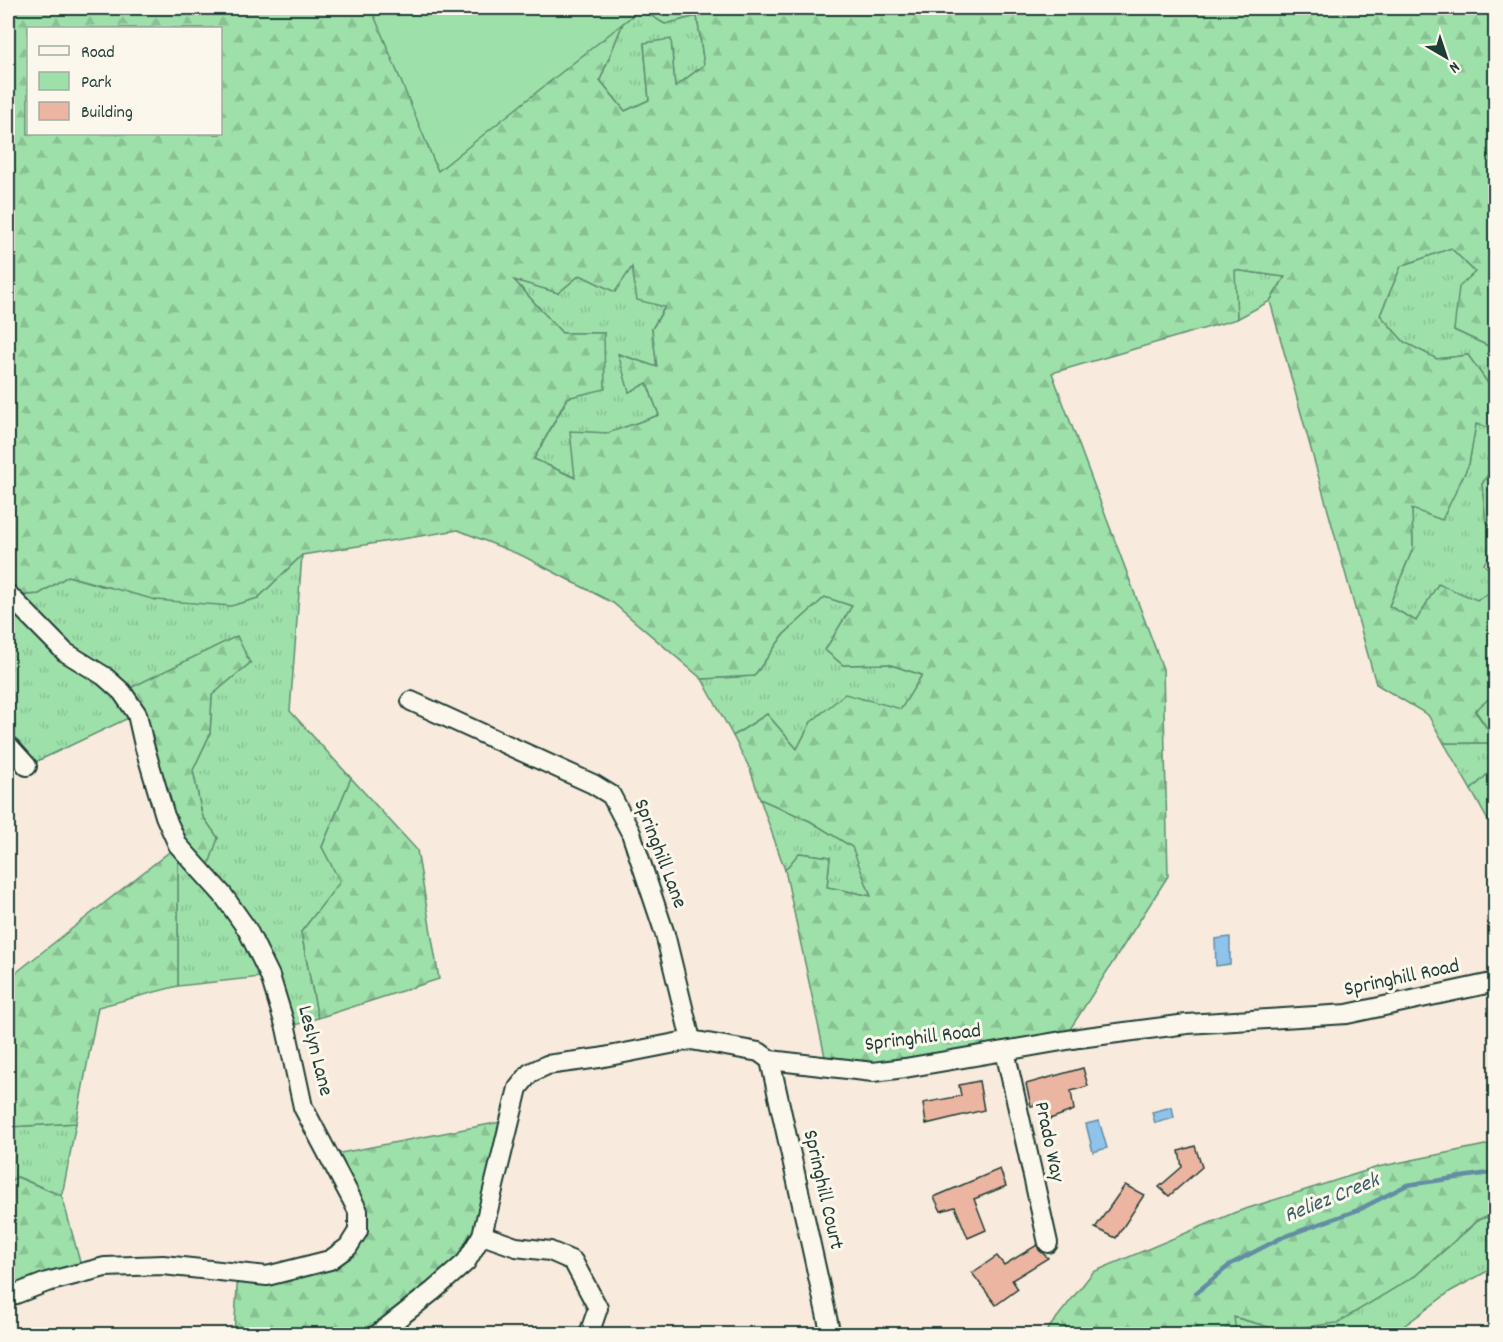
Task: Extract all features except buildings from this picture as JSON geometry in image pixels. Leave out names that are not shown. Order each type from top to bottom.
[{"type":"street","name":"Leslyn Lane","points":[[8,594],[65,652],[104,676],[122,692],[137,714],[165,816],[178,845],[224,895],[247,929],[270,976],[286,1028],[303,1107],[358,1210],[358,1231],[348,1247],[330,1260],[267,1276],[163,1265],[105,1267],[48,1282],[8,1297]]},
{"type":"street","name":"Springhill Lane","points":[[411,701],[593,784],[611,795],[631,833],[665,934],[691,1040]]},
{"type":"street","points":[[8,745],[27,766]]},
{"type":"street","name":"Springhill Road","points":[[378,1335],[466,1262],[483,1235],[518,1088],[530,1073],[547,1065],[599,1058],[691,1040],[759,1052],[770,1060],[873,1072],[1079,1038],[1187,1024],[1347,1014],[1496,982]]},
{"type":"street","name":"Prado Way","points":[[1005,1051],[1048,1243]]},
{"type":"street","name":"Springhill Court","points":[[770,1060],[830,1330]]},
{"type":"street","points":[[483,1235],[516,1248],[550,1251],[573,1261],[598,1308],[589,1335]]},
{"type":"green space","points":[[8,8],[1495,8],[1495,349],[1454,330],[1459,287],[1475,272],[1451,248],[1401,266],[1380,315],[1404,342],[1437,359],[1468,355],[1492,389],[1495,357],[1495,429],[1476,424],[1469,464],[1442,520],[1412,509],[1413,548],[1389,606],[1416,621],[1438,584],[1477,600],[1495,590],[1495,693],[1475,711],[1495,743],[1444,743],[1428,715],[1376,684],[1270,301],[1285,277],[1235,270],[1237,319],[1052,373],[1163,669],[1168,876],[1058,1048],[905,1068],[827,1066],[785,870],[799,853],[830,857],[827,887],[871,896],[852,847],[810,821],[760,799],[750,769],[733,736],[767,714],[797,749],[811,722],[845,694],[901,709],[922,675],[888,664],[843,665],[825,650],[852,606],[825,597],[784,634],[754,676],[702,679],[613,603],[523,556],[458,530],[302,555],[258,598],[231,606],[156,600],[68,576],[39,594],[8,596]],"holes":[[[640,9],[665,24],[697,16],[704,65],[675,87],[671,39],[644,43],[649,100],[625,111],[600,80],[623,23]],[[632,267],[637,300],[665,307],[652,329],[657,367],[618,354],[629,392],[647,383],[659,415],[608,433],[570,431],[575,478],[534,459],[567,398],[605,389],[604,333],[562,333],[514,280],[558,293],[580,275],[615,292]]]},
{"type":"green space","points":[[371,8],[642,8],[438,171]]},
{"type":"green space","points":[[640,9],[665,24],[697,16],[704,65],[675,87],[671,40],[644,44],[649,100],[625,111],[600,80],[623,23]]},
{"type":"green space","points":[[1451,248],[1475,272],[1454,330],[1495,349],[1492,389],[1468,355],[1437,359],[1404,342],[1380,315],[1401,266]]},
{"type":"green space","points":[[632,266],[665,306],[652,329],[657,367],[619,354],[629,392],[647,383],[659,415],[609,433],[571,432],[576,478],[534,459],[604,333],[562,333],[513,279],[558,293],[580,275]]},
{"type":"green space","points":[[1234,270],[1285,277],[1270,301],[1237,319]]},
{"type":"green space","points":[[1476,424],[1495,429],[1495,464],[1482,484],[1486,521],[1496,533],[1495,547],[1484,564],[1495,576],[1495,590],[1477,600],[1416,621],[1389,606],[1413,548],[1412,509],[1469,464]]},
{"type":"green space","points":[[1495,464],[1495,533],[1486,521],[1482,484]]},
{"type":"green space","points":[[302,555],[290,711],[351,778],[322,847],[341,882],[301,932],[318,1018],[286,1028],[270,976],[178,986],[178,845],[218,838],[202,815],[193,770],[210,734],[212,695],[250,663],[171,670],[122,692],[137,714],[27,766],[8,745],[8,597],[39,594],[68,576],[101,586],[258,598]]},
{"type":"green space","points":[[825,597],[852,606],[825,650],[843,665],[888,664],[922,675],[901,710],[811,722],[797,749],[767,714],[733,736],[702,679],[754,676],[784,634]]},
{"type":"green space","points":[[237,636],[250,663],[212,695],[210,734],[193,770],[202,815],[218,838],[205,876],[178,846],[178,986],[98,1007],[76,1123],[8,1127],[8,979],[178,845],[122,692]]},
{"type":"green space","points":[[1495,693],[1495,740],[1475,710]]},
{"type":"green space","points":[[1444,743],[1495,743],[1495,767],[1471,790]]},
{"type":"green space","points":[[1495,767],[1495,833],[1471,790]]},
{"type":"green space","points":[[351,778],[417,850],[439,979],[318,1018],[301,932],[340,882],[322,847]]},
{"type":"green space","points":[[760,799],[810,821],[853,847],[871,896],[827,887],[830,857],[800,853],[785,870]]},
{"type":"green space","points":[[511,1120],[482,1235],[378,1334],[234,1334],[238,1273],[330,1260],[358,1231],[330,1155]]},
{"type":"green space","points":[[76,1123],[62,1196],[18,1177],[8,1182],[8,1127]]},
{"type":"green space","points":[[1495,1143],[1495,1215],[1479,1219],[1415,1276],[1337,1323],[1280,1330],[1234,1317],[1236,1334],[1044,1334],[1093,1272],[1236,1212],[1378,1167]]},
{"type":"green space","points":[[17,1177],[62,1196],[83,1273],[8,1297],[8,1182]]},
{"type":"green space","points":[[1495,1215],[1495,1267],[1451,1291],[1393,1334],[1236,1334],[1233,1317],[1280,1330],[1415,1276],[1480,1219]]},
{"type":"water","points":[[1230,937],[1230,964],[1216,966],[1215,939]]},
{"type":"water","points":[[1172,1107],[1174,1118],[1155,1123],[1152,1112]]},
{"type":"water","points":[[1099,1121],[1107,1148],[1093,1152],[1086,1124]]},
{"type":"waterway","name":"Reliez Creek","points":[[1196,1293],[1231,1264],[1283,1237],[1358,1210],[1407,1185],[1496,1172]]}]
